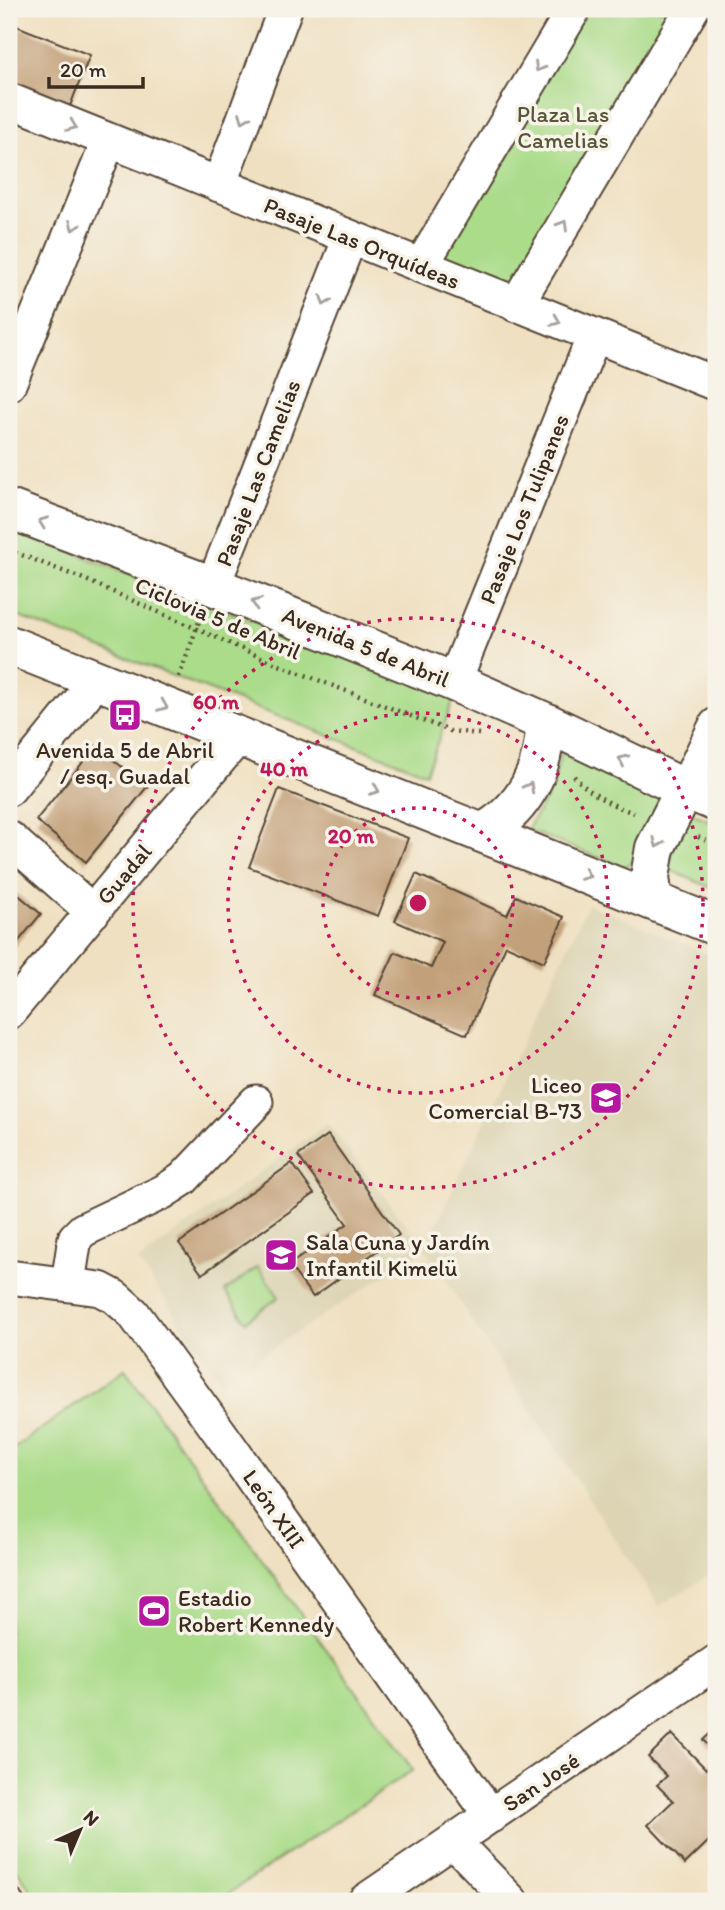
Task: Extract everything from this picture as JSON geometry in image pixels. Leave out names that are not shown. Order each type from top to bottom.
[{"type":"main road","name":"Avenida 5 de Abril","points":[[9,509],[214,586],[454,682],[544,736],[701,795]]},
{"type":"main road","points":[[9,645],[716,926]]},
{"type":"main road","points":[[482,833],[510,814],[522,801],[538,769],[544,736]]},
{"type":"main road","points":[[653,901],[650,877],[655,848],[667,825],[701,795]]},
{"type":"street","points":[[219,185],[285,9]]},
{"type":"street","points":[[421,266],[575,9]]},
{"type":"street","points":[[516,305],[692,9]]},
{"type":"street","name":"Pasaje Las Orquídeas","points":[[9,100],[716,384]]},
{"type":"street","points":[[9,384],[109,141]]},
{"type":"street","name":"Pasaje Las Camelias","points":[[214,586],[350,238]]},
{"type":"street","name":"Pasaje Los Tulipanes","points":[[454,682],[594,336]]},
{"type":"street","points":[[9,789],[97,680]]},
{"type":"street","points":[[701,795],[716,725]]},
{"type":"street","name":"Guadal","points":[[9,1012],[239,736]]},
{"type":"street","points":[[9,838],[93,912]]},
{"type":"street","points":[[68,1283],[75,1238],[83,1230],[163,1192],[183,1179],[256,1102]]},
{"type":"street","name":"León XIII","points":[[9,1277],[100,1289],[115,1297],[133,1313],[491,1816]]},
{"type":"street","name":"San José","points":[[365,1901],[716,1662]]},
{"type":"street","points":[[453,1841],[511,1901]]},
{"type":"path","name":"Ciclovia 5 de Abril","points":[[9,550],[86,580],[274,663],[450,731],[490,734]]},
{"type":"path","name":"Pasaje Las Camelias","points":[[167,708],[214,586]]},
{"type":"path","points":[[544,736],[557,758],[587,789],[599,797],[716,845]]},
{"type":"shaded area","points":[[588,904],[716,957],[716,1571],[659,1606],[425,1249],[221,1382],[138,1261],[327,1124],[425,1248]]},
{"type":"green space","name":"Plaza Las Camelias","points":[[583,9],[684,9],[511,288],[445,259],[442,245]]},
{"type":"green space","points":[[9,528],[454,698],[426,773],[9,613]]},
{"type":"green space","points":[[563,745],[659,797],[661,803],[632,862],[623,867],[527,830],[553,786]]},
{"type":"green space","points":[[689,812],[716,823],[716,890],[665,868]]},
{"type":"green space","points":[[258,1267],[279,1297],[246,1321],[225,1291]]},
{"type":"green space","name":"Estadio Robert Kennedy","points":[[125,1369],[413,1770],[217,1901],[39,1901],[9,1859],[9,1452]]},
{"type":"building","points":[[9,23],[90,55],[70,106],[9,82]]},
{"type":"building","points":[[96,746],[147,787],[86,862],[36,820]]},
{"type":"building","points":[[279,789],[408,838],[378,916],[249,867]]},
{"type":"building","points":[[416,874],[507,915],[516,896],[564,917],[544,962],[506,945],[467,1035],[375,995],[395,952],[431,968],[443,942],[395,921]]},
{"type":"building","points":[[9,887],[41,914],[9,953]]},
{"type":"building","points":[[328,1135],[399,1235],[313,1297],[289,1265],[347,1224],[298,1156]]},
{"type":"building","points":[[292,1163],[314,1194],[202,1274],[179,1243]]},
{"type":"building","points":[[716,1728],[716,1754],[703,1740]]},
{"type":"building","points":[[672,1734],[706,1769],[716,1758],[716,1834],[685,1864],[648,1825],[673,1801],[657,1785],[667,1776],[648,1757]]},
{"type":"building","points":[[9,1876],[26,1901],[9,1901]]},
{"type":"place","name":"Avenida 5 de Abril / esq. Guadal","points":[[125,715]]},
{"type":"place","name":"Liceo Comercial B-73","points":[[606,1098]]},
{"type":"place","name":"Sala Cuna y Jardín Infantil Kimelü","points":[[281,1255]]},
{"type":"place","name":"Estadio Robert Kennedy","points":[[154,1611]]}]
